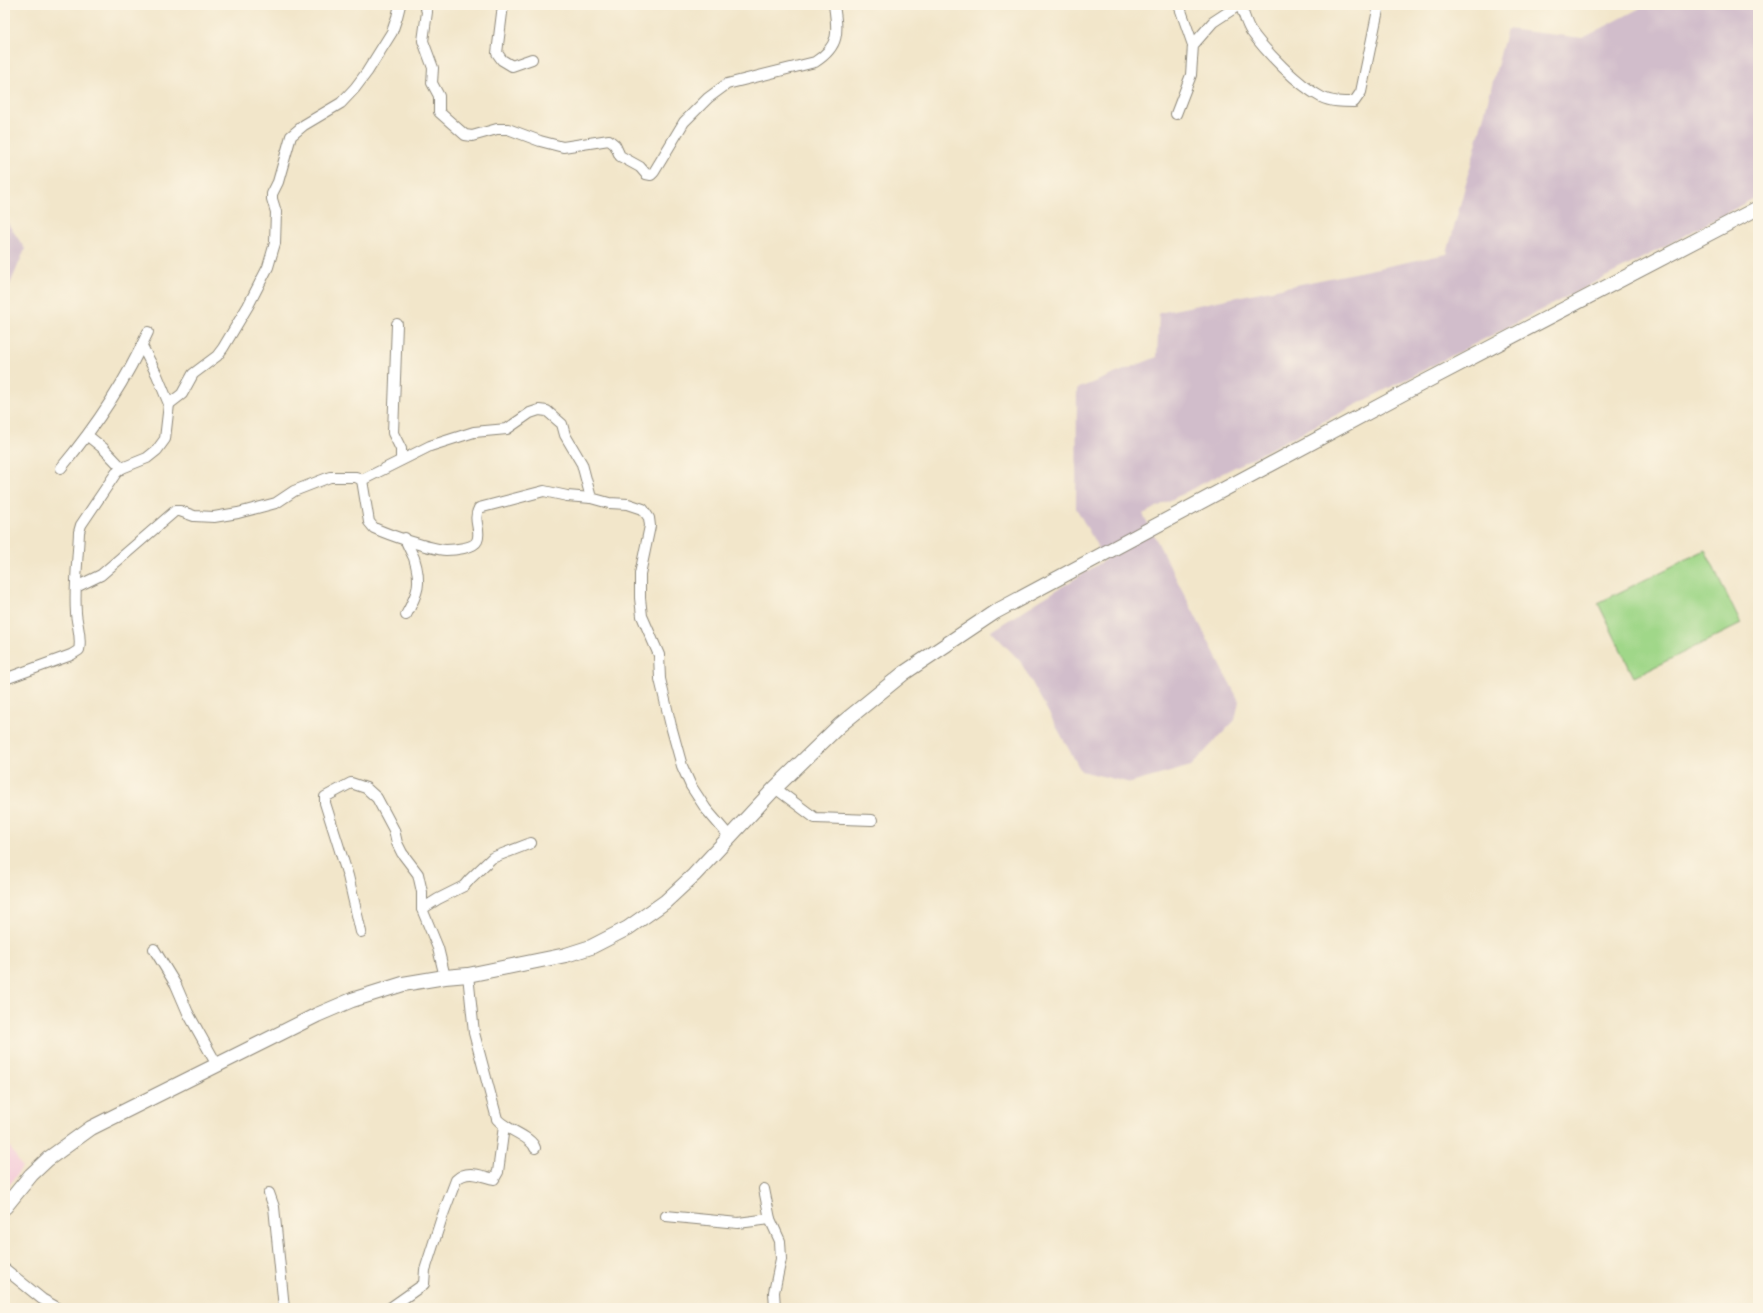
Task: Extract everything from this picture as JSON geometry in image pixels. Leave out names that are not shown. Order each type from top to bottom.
[{"type":"main road","points":[[5,1207],[38,1168],[75,1138],[91,1128],[316,1015],[352,1000],[402,984],[468,975],[494,969],[534,963],[566,955],[591,947],[628,928],[665,902],[694,875],[775,788],[840,725],[904,673],[995,612],[1415,387],[1758,208]]},
{"type":"street","points":[[169,404],[182,394],[193,374],[217,356],[223,348],[248,306],[268,267],[275,243],[276,212],[272,200],[272,194],[278,182],[291,136],[304,125],[341,103],[355,88],[392,32],[400,5]]},
{"type":"street","points":[[425,5],[427,12],[423,41],[433,68],[432,82],[439,96],[439,112],[465,135],[472,136],[497,129],[508,129],[540,141],[563,147],[609,140],[615,145],[620,156],[640,167],[646,174],[651,175],[684,122],[708,98],[727,84],[815,62],[827,54],[836,40],[837,26],[834,5]]},
{"type":"street","points":[[503,5],[497,53],[502,60],[512,66],[532,59]]},
{"type":"street","points":[[1176,114],[1191,75],[1193,44],[1179,5]]},
{"type":"street","points":[[1193,44],[1213,22],[1240,5],[1250,30],[1273,56],[1306,88],[1322,97],[1338,102],[1354,102],[1361,92],[1379,5]]},
{"type":"street","points":[[397,324],[393,433],[401,449],[401,460]]},
{"type":"street","points":[[61,468],[88,436],[124,382],[148,332]]},
{"type":"street","points":[[5,679],[79,650],[81,642],[76,614],[76,587],[80,532],[82,525],[116,473],[122,468],[148,458],[157,450],[165,439],[169,404],[157,375],[142,346]]},
{"type":"street","points":[[362,480],[430,446],[474,432],[507,429],[530,413],[539,410],[547,411],[562,424],[565,435],[582,464],[591,498]]},
{"type":"street","points":[[88,436],[103,448],[122,468]]},
{"type":"street","points":[[76,587],[101,576],[176,512],[180,511],[194,516],[214,517],[238,514],[276,503],[294,491],[330,477],[356,477],[362,480]]},
{"type":"street","points":[[362,480],[369,522],[379,530],[447,550],[472,546],[477,542],[479,536],[476,514],[479,508],[544,491],[567,496],[591,498],[609,503],[628,504],[643,509],[649,518],[650,526],[640,574],[642,616],[659,656],[660,679],[682,766],[691,786],[706,809],[730,836]]},
{"type":"street","points":[[405,538],[414,557],[419,581],[417,594],[406,615]]},
{"type":"street","points":[[361,932],[348,876],[325,803],[325,797],[351,783],[366,788],[377,798],[394,830],[397,843],[402,853],[418,874],[422,892],[422,909],[438,948],[445,977]]},
{"type":"street","points":[[775,788],[815,818],[872,820]]},
{"type":"street","points":[[422,909],[464,886],[492,858],[531,843]]},
{"type":"street","points":[[154,949],[176,985],[188,1013],[217,1065]]},
{"type":"street","points":[[468,975],[474,1033],[497,1119],[504,1126],[531,1141],[535,1148]]},
{"type":"street","points":[[390,1308],[424,1284],[425,1270],[456,1180],[460,1176],[467,1173],[494,1179],[498,1172],[504,1126]]},
{"type":"street","points":[[764,1189],[770,1219],[780,1241],[781,1259],[774,1292],[775,1308]]},
{"type":"street","points":[[270,1193],[274,1207],[284,1308]]},
{"type":"street","points":[[666,1216],[738,1223],[770,1219]]},
{"type":"street","points":[[5,1269],[42,1299],[58,1308]]},
{"type":"shaded area","points":[[1646,5],[1758,5],[1758,196],[1658,250],[1143,514],[1239,701],[1235,720],[1191,766],[1131,783],[1081,771],[1020,661],[991,631],[1105,560],[1076,508],[1077,389],[1157,357],[1159,313],[1447,254],[1507,29],[1583,38]]},
{"type":"shaded area","points":[[5,219],[25,249],[5,296]]},
{"type":"shaded area","points":[[5,1139],[22,1167],[5,1191]]},
{"type":"green space","points":[[1705,550],[1741,624],[1634,677],[1598,603]]}]
